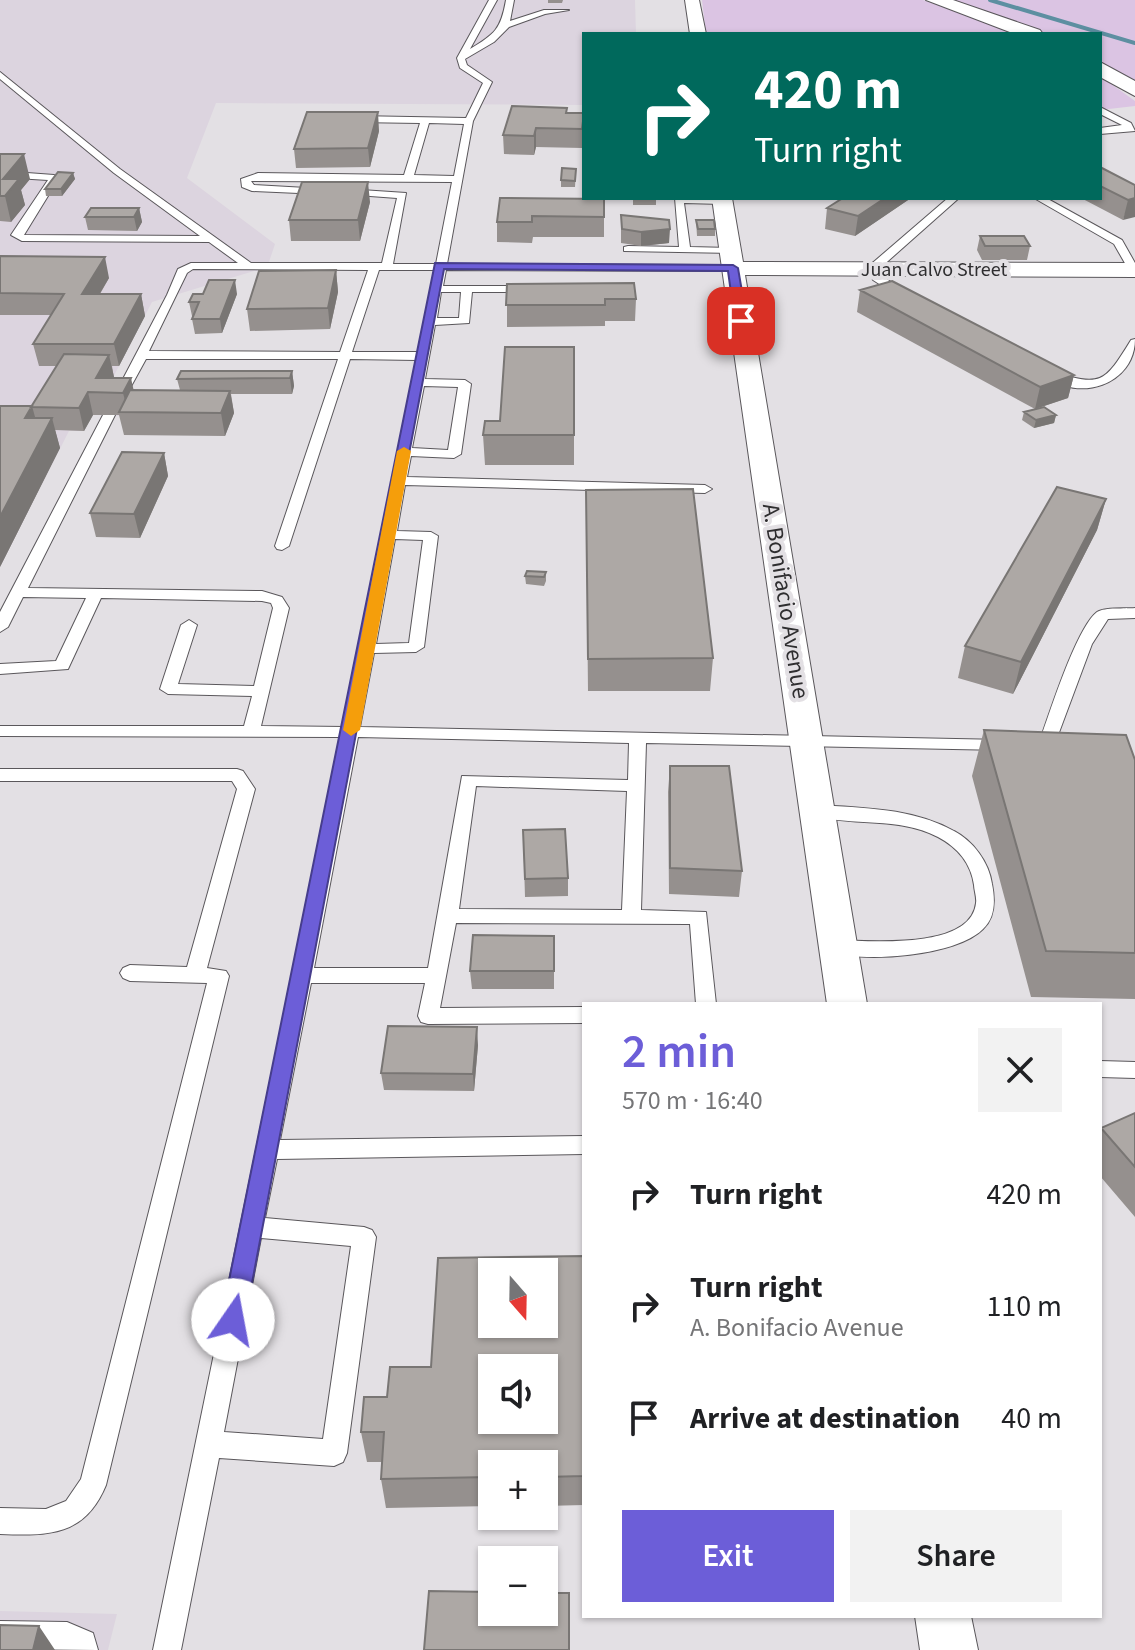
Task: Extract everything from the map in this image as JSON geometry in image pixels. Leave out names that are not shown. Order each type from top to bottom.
[{"type":"main road","points":[[935,0],[1027,32]]},
{"type":"main road","points":[[1102,69],[1135,90]]},
{"type":"street","points":[[692,0],[698,32]]},
{"type":"street","name":"A. Bonifacio Avenue","points":[[722,200],[847,1002]]},
{"type":"street","name":"Juan Calvo Street","points":[[732,259],[873,268],[1135,271]]},
{"type":"street","points":[[943,1618],[949,1650]]},
{"type":"lane","points":[[167,1650],[351,732],[439,265],[469,121],[488,82],[463,66],[461,58],[493,2],[509,2],[506,25]]},
{"type":"lane","points":[[461,58],[491,40],[506,25],[544,12],[565,10]]},
{"type":"lane","points":[[0,75],[117,171],[246,264]]},
{"type":"lane","points":[[1102,111],[1128,125],[1120,131]]},
{"type":"lane","points":[[340,119],[469,121]]},
{"type":"lane","points":[[408,178],[425,120]]},
{"type":"lane","points":[[1102,131],[1135,129]]},
{"type":"lane","points":[[1120,131],[1129,144]]},
{"type":"lane","points":[[0,174],[54,178],[16,235],[22,238],[212,239]]},
{"type":"lane","points":[[282,546],[381,265],[402,194],[252,188],[245,185],[246,179],[258,176],[459,179]]},
{"type":"lane","points":[[679,200],[685,250]]},
{"type":"lane","points":[[915,301],[887,286],[873,268],[952,200]]},
{"type":"lane","points":[[1043,200],[1118,242],[1135,271]]},
{"type":"lane","points":[[628,249],[685,250],[732,259]]},
{"type":"lane","points":[[118,400],[182,271],[202,265],[439,265],[556,272],[732,259]]},
{"type":"lane","points":[[435,289],[539,289]]},
{"type":"lane","points":[[428,322],[465,321],[467,289]]},
{"type":"lane","points":[[1038,368],[1066,383],[1102,380],[1114,376],[1135,343]]},
{"type":"lane","points":[[143,355],[422,356]]},
{"type":"lane","points":[[404,452],[454,454],[465,384],[417,382]]},
{"type":"lane","points":[[0,627],[109,415]]},
{"type":"lane","points":[[398,481],[705,489]]},
{"type":"lane","points":[[366,649],[416,647],[431,536],[388,535]]},
{"type":"lane","points":[[17,592],[262,596],[277,600],[281,608],[251,732]]},
{"type":"lane","points":[[0,669],[62,666],[95,594]]},
{"type":"lane","points":[[0,731],[351,732],[1052,746],[1084,644],[1103,615],[1135,613]]},
{"type":"lane","points":[[189,625],[168,689],[261,691]]},
{"type":"lane","points":[[631,917],[638,737]]},
{"type":"lane","points":[[0,775],[237,775],[244,781],[246,789],[195,975]]},
{"type":"lane","points":[[582,1015],[428,1016],[448,916],[468,780],[636,786]]},
{"type":"lane","points":[[817,811],[878,816],[937,829],[960,841],[978,864],[985,885],[986,908],[978,926],[957,938],[910,948],[837,947]]},
{"type":"lane","points":[[448,916],[699,917],[706,1002]]},
{"type":"lane","points":[[0,1521],[46,1522],[75,1511],[93,1485],[219,976],[130,973]]},
{"type":"lane","points":[[302,975],[437,976]]},
{"type":"lane","points":[[1102,1069],[1135,1070]]},
{"type":"lane","points":[[267,1150],[582,1145]]},
{"type":"lane","points":[[208,1444],[334,1453],[364,1237],[252,1227]]},
{"type":"lane","points":[[0,1635],[67,1636],[83,1643],[84,1650]]},
{"type":"shaded area","points":[[0,0],[635,0],[636,32],[582,32],[582,105],[216,103],[187,178],[275,244],[266,271],[254,271],[152,302],[102,399],[128,416],[93,415],[84,431],[69,431],[0,567]]},
{"type":"shaded area","points":[[702,0],[923,0],[1013,32],[706,32]]},
{"type":"shaded area","points":[[941,0],[1135,0],[1135,84],[1102,64],[1102,32],[1034,32]]},
{"type":"shaded area","points":[[1102,77],[1135,101],[1135,106],[1102,110]]},
{"type":"shaded area","points":[[0,1611],[117,1614],[108,1650],[0,1650]]},
{"type":"building","points":[[512,106],[567,108],[566,113],[582,113],[582,129],[536,128],[534,136],[503,135]]},
{"type":"building","points":[[307,112],[378,112],[368,148],[294,149]]},
{"type":"building","points":[[0,154],[24,154],[3,179],[19,179],[5,196],[0,196]]},
{"type":"building","points":[[562,168],[576,169],[575,181],[561,180]]},
{"type":"building","points":[[1102,168],[1135,185],[1135,198],[1128,200],[1102,187]]},
{"type":"building","points":[[58,172],[73,173],[61,189],[45,189]]},
{"type":"building","points":[[302,182],[368,182],[358,220],[289,220]]},
{"type":"building","points":[[500,198],[604,200],[604,217],[532,216],[532,222],[497,222]]},
{"type":"building","points":[[840,200],[882,200],[858,216],[827,208]]},
{"type":"building","points":[[91,208],[139,208],[134,217],[85,217]]},
{"type":"building","points":[[621,215],[669,220],[670,229],[641,232],[622,229]]},
{"type":"building","points":[[696,220],[714,220],[715,229],[698,229]]},
{"type":"building","points":[[980,236],[1024,236],[1030,246],[985,246]]},
{"type":"building","points":[[0,256],[105,257],[82,294],[141,294],[114,344],[33,344],[64,294],[0,293]]},
{"type":"building","points":[[336,270],[328,308],[247,309],[259,271]]},
{"type":"building","points":[[209,280],[235,280],[220,319],[192,319],[199,302],[189,302],[193,294],[203,294]]},
{"type":"building","points":[[892,281],[1074,375],[1040,387],[860,290]]},
{"type":"building","points":[[634,283],[636,299],[605,299],[605,305],[506,305],[507,284]]},
{"type":"building","points":[[505,347],[574,347],[574,435],[483,435],[485,421],[500,421]]},
{"type":"building","points":[[64,354],[109,355],[96,378],[131,378],[123,393],[88,392],[79,408],[31,407]]},
{"type":"building","points":[[181,371],[292,371],[290,378],[177,379]]},
{"type":"building","points":[[130,390],[230,391],[221,413],[119,412]]},
{"type":"building","points":[[0,406],[32,406],[25,418],[52,418],[0,517]]},
{"type":"building","points":[[1044,407],[1056,415],[1036,420],[1024,412]]},
{"type":"building","points":[[122,452],[164,453],[134,514],[90,513]]},
{"type":"building","points":[[1057,487],[1106,499],[1021,662],[965,646]]},
{"type":"building","points":[[693,489],[713,658],[588,659],[586,490]]},
{"type":"building","points":[[527,571],[546,572],[544,577],[525,576]]},
{"type":"building","points":[[984,730],[1126,735],[1135,760],[1135,953],[1046,951]]},
{"type":"building","points":[[670,766],[729,766],[742,871],[670,868]]},
{"type":"building","points":[[565,829],[568,878],[525,879],[523,830]]},
{"type":"building","points":[[473,935],[554,936],[554,971],[470,971]]},
{"type":"building","points":[[388,1026],[477,1027],[473,1074],[381,1073]]},
{"type":"building","points":[[1135,1113],[1135,1167],[1102,1129]]},
{"type":"building","points":[[582,1256],[582,1476],[558,1477],[558,1450],[478,1450],[478,1477],[381,1479],[384,1432],[361,1432],[364,1397],[387,1397],[390,1367],[431,1367],[438,1258]]},
{"type":"building","points":[[429,1591],[478,1592],[478,1626],[558,1626],[558,1593],[569,1593],[569,1650],[424,1650]]},
{"type":"building","points":[[0,1625],[39,1626],[33,1650],[0,1650]]},
{"type":"waterway","points":[[990,0],[1098,32]]},
{"type":"waterway","points":[[1102,33],[1135,43]]},
{"type":"slow traffic","points":[[351,730],[404,451]]},
{"type":"route","points":[[233,1320],[351,732],[439,265],[733,268],[741,321]]}]
